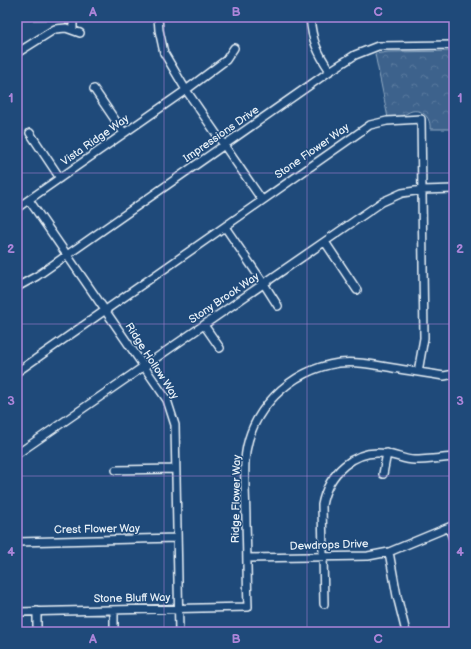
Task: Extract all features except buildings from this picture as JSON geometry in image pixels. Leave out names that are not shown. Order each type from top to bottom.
[{"type":"street","points":[[73,17],[73,30]]},
{"type":"street","points":[[158,17],[159,30],[164,52],[186,90],[262,200]]},
{"type":"street","points":[[310,17],[314,43],[320,56],[330,70]]},
{"type":"street","points":[[17,53],[56,29],[66,28],[80,33]]},
{"type":"street","name":"Impressions Drive","points":[[17,287],[37,276],[330,70],[355,55],[378,46],[454,45]]},
{"type":"street","name":"Vista Ridge Way","points":[[17,208],[186,90],[226,60],[234,48]]},
{"type":"street","points":[[94,89],[124,132]]},
{"type":"street","name":"Stone Flower Way","points":[[17,372],[370,124],[386,121],[420,119],[424,338],[418,372]]},
{"type":"street","points":[[30,133],[60,178]]},
{"type":"street","name":"Stony Brook Way","points":[[17,454],[382,202],[402,193],[422,190],[454,189]]},
{"type":"street","name":"Ridge Hollow Way","points":[[29,200],[144,366],[166,400],[171,411],[175,425],[179,632]]},
{"type":"street","points":[[225,227],[278,306]]},
{"type":"street","points":[[325,242],[357,290]]},
{"type":"street","points":[[204,325],[220,348]]},
{"type":"street","name":"Ridge Flower Way","points":[[248,607],[245,460],[251,434],[259,416],[272,399],[285,386],[300,376],[338,363],[356,362],[444,376],[454,374]]},
{"type":"street","points":[[324,604],[322,504],[328,483],[335,474],[353,459],[376,453],[414,460],[454,457]]},
{"type":"street","points":[[383,474],[387,454]]},
{"type":"street","points":[[116,470],[175,469]]},
{"type":"street","points":[[451,527],[454,541]]},
{"type":"street","name":"Dewdrops Drive","points":[[247,558],[322,558],[368,556],[389,552],[451,527]]},
{"type":"street","name":"Crest Flower Way","points":[[17,542],[177,538]]},
{"type":"street","points":[[389,552],[397,596],[406,632]]},
{"type":"street","name":"Stone Bluff Way","points":[[17,612],[248,607]]},
{"type":"street","points":[[114,610],[114,632]]},
{"type":"street","points":[[37,611],[37,632]]},
{"type":"green space","points":[[17,17],[147,17],[17,21]]},
{"type":"green space","points":[[454,51],[454,129],[430,129],[428,118],[423,113],[416,111],[411,111],[401,116],[388,118],[375,54],[388,52]]}]
